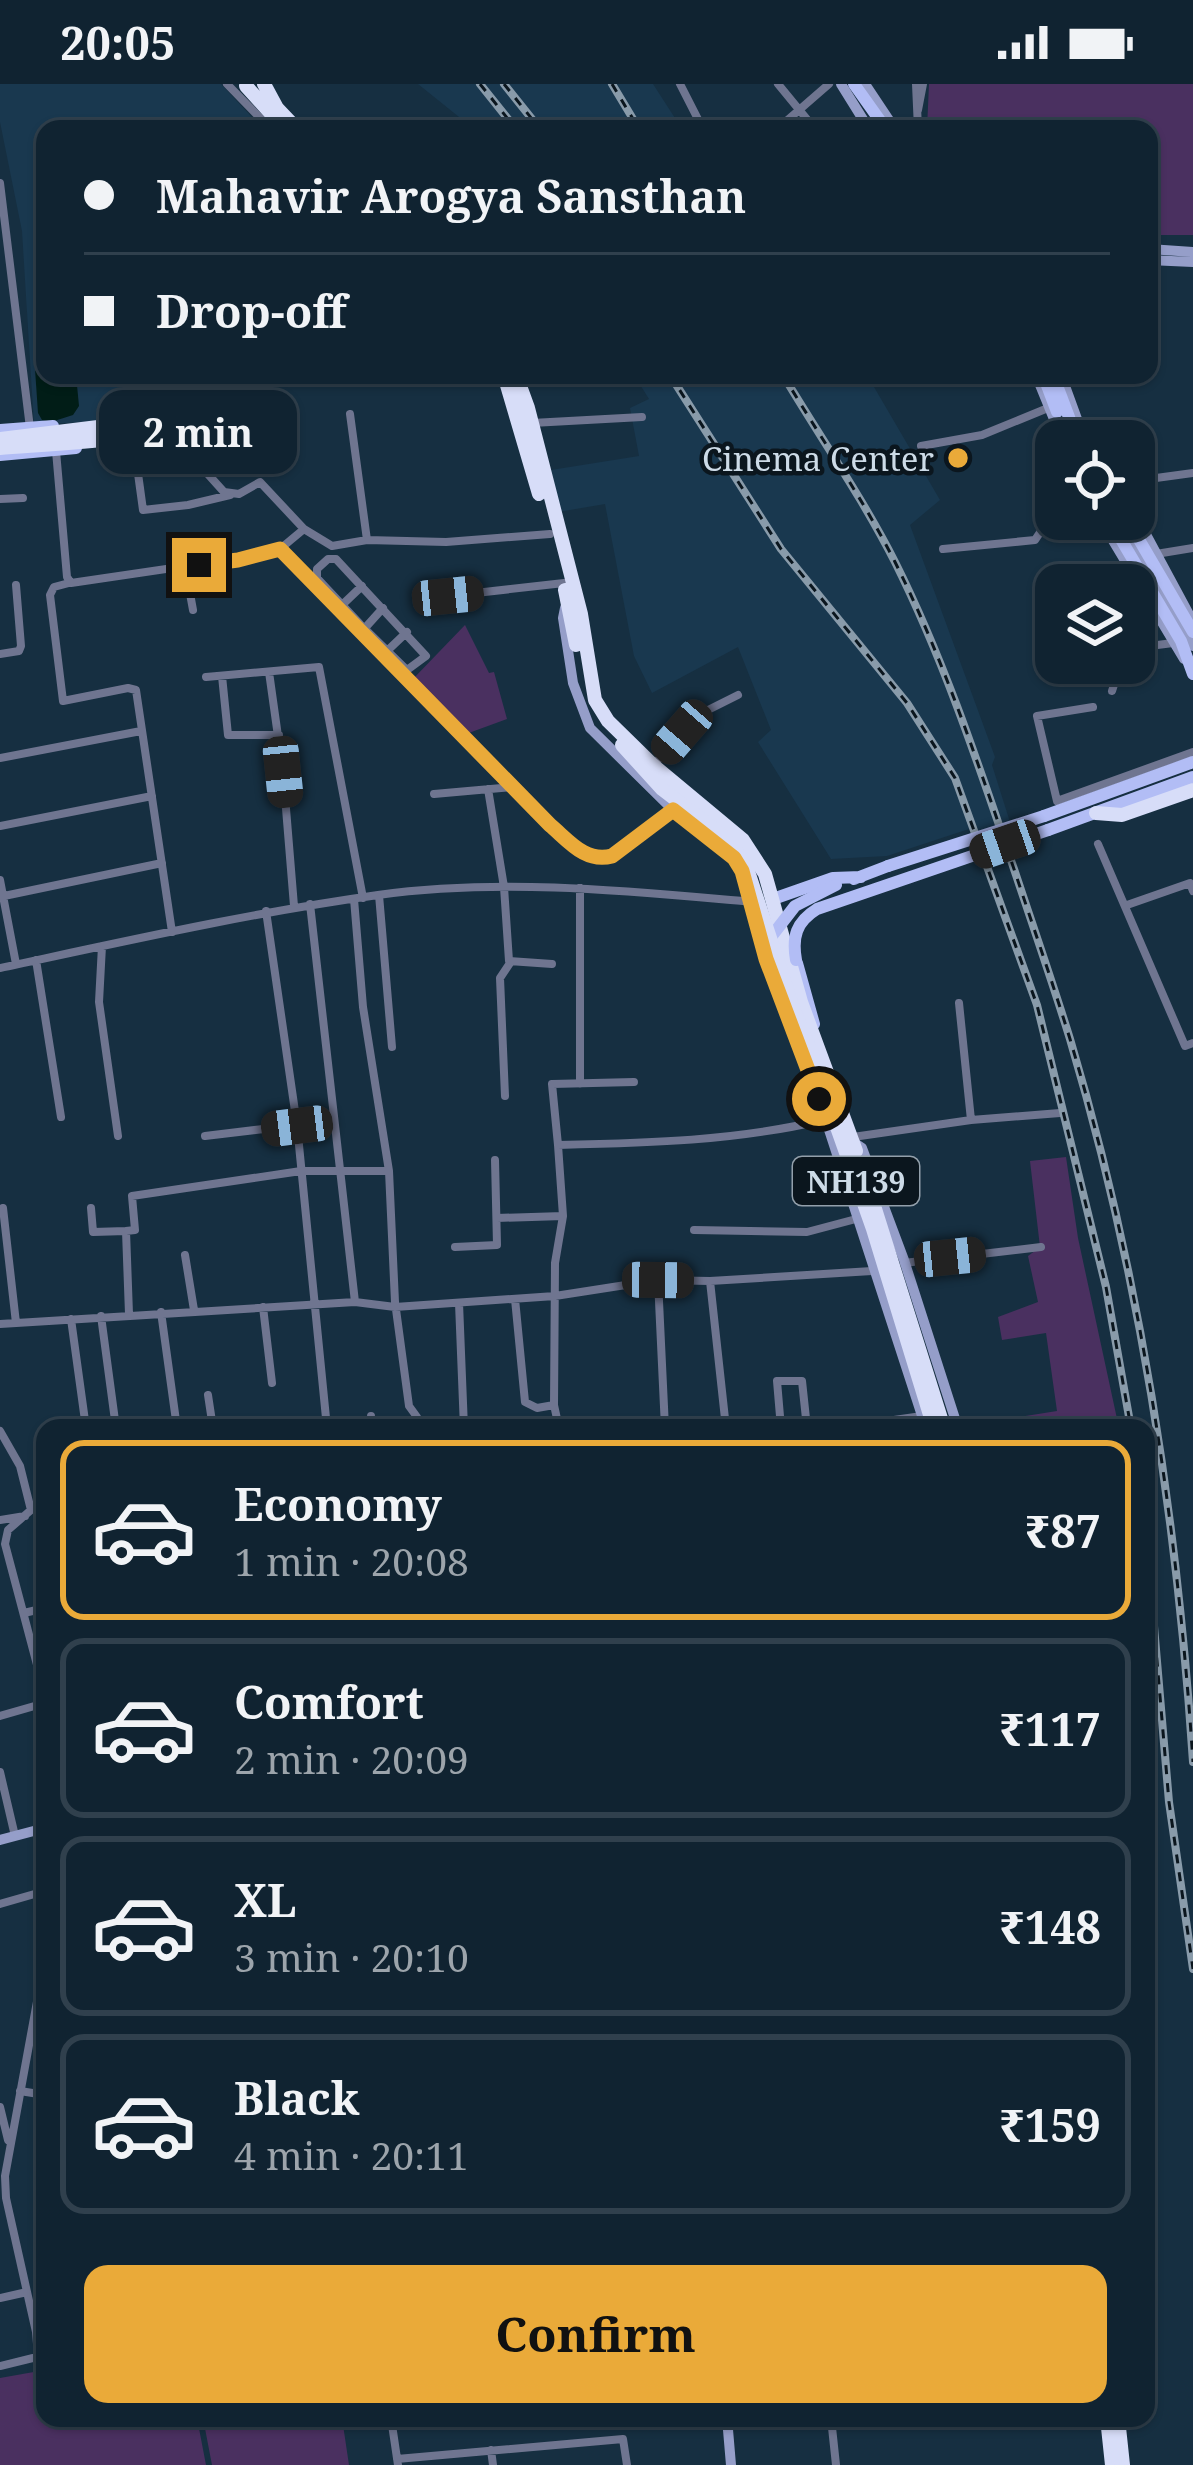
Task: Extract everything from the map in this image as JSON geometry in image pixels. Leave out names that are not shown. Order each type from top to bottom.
[{"type":"highway","points":[[252,85],[278,120]]},
{"type":"highway","points":[[252,85],[288,120]]},
{"type":"highway","points":[[0,434],[178,417],[203,405],[225,384]]},
{"type":"highway","points":[[0,452],[178,427],[209,412],[240,384]]},
{"type":"highway","name":"NH139","points":[[514,384],[594,713],[662,789],[735,847],[754,880],[792,1006],[830,1098],[926,1419]]},
{"type":"highway","name":"NH139","points":[[515,384],[532,423],[581,614],[595,700],[608,721],[653,765],[743,839],[765,874],[817,1043],[899,1275],[941,1419]]},
{"type":"highway","points":[[1096,813],[1122,814],[1193,790]]},
{"type":"highway","points":[[1108,2427],[1112,2465]]},
{"type":"highway","points":[[1119,2427],[1123,2465]]},
{"type":"main road","points":[[847,84],[867,120]]},
{"type":"main road","points":[[847,84],[881,120]]},
{"type":"main road","points":[[0,434],[163,413],[193,402],[212,384]]},
{"type":"main road","points":[[0,452],[56,451],[172,436],[202,427],[250,386],[259,384]]},
{"type":"main road","points":[[1043,384],[1057,420]]},
{"type":"main road","points":[[1060,384],[1074,420]]},
{"type":"main road","points":[[1121,540],[1182,644],[1191,671]]},
{"type":"main road","points":[[1137,540],[1193,632]]},
{"type":"main road","points":[[771,937],[806,898],[1193,764]]},
{"type":"main road","points":[[817,1043],[793,942],[805,916],[1193,777]]},
{"type":"main road","points":[[772,899],[813,884],[861,877]]},
{"type":"street","points":[[227,84],[262,120]]},
{"type":"street","points":[[680,84],[698,120]]},
{"type":"street","points":[[778,84],[808,120]]},
{"type":"street","points":[[789,120],[830,84]]},
{"type":"street","points":[[866,84],[885,120]]},
{"type":"street","points":[[918,120],[919,84]]},
{"type":"street","points":[[0,183],[30,428]]},
{"type":"street","points":[[1158,250],[1193,252]]},
{"type":"street","points":[[1158,260],[1193,262]]},
{"type":"street","points":[[1041,384],[1055,420]]},
{"type":"street","points":[[920,446],[982,435],[1048,408]]},
{"type":"street","points":[[163,413],[172,436],[230,495]]},
{"type":"street","points":[[350,414],[367,540]]},
{"type":"street","points":[[532,423],[642,417]]},
{"type":"street","points":[[130,418],[143,510],[188,506],[260,482],[304,529],[332,547],[367,540],[446,542],[550,534]]},
{"type":"street","points":[[56,451],[69,583]]},
{"type":"street","points":[[1155,478],[1193,473]]},
{"type":"street","points":[[0,499],[23,498]]},
{"type":"street","points":[[172,932],[138,698],[133,688],[63,701],[50,595],[54,587],[69,583],[238,560],[280,549],[304,529]]},
{"type":"street","points":[[943,549],[1035,540]]},
{"type":"street","points":[[1114,540],[1182,644]]},
{"type":"street","points":[[1134,540],[1182,644]]},
{"type":"street","points":[[1149,540],[1193,621]]},
{"type":"street","points":[[1156,554],[1193,548]]},
{"type":"street","points":[[280,549],[550,825],[593,858],[625,849],[673,810]]},
{"type":"street","points":[[328,559],[336,560],[425,652],[412,670],[406,670],[360,627],[317,578],[316,569],[328,559]]},
{"type":"street","points":[[185,566],[193,610]]},
{"type":"street","points":[[0,655],[21,649],[16,585]]},
{"type":"street","points":[[342,605],[362,586]]},
{"type":"street","points":[[448,596],[566,591],[563,618],[584,718],[673,810],[734,858],[742,871],[766,959],[925,1419]]},
{"type":"street","points":[[360,627],[383,608]]},
{"type":"street","points":[[387,650],[407,632]]},
{"type":"street","points":[[206,677],[319,667],[359,899],[363,1006],[388,1171],[395,1307],[409,1406],[417,1419]]},
{"type":"street","points":[[268,672],[279,735],[294,906]]},
{"type":"street","points":[[221,676],[228,735],[279,735]]},
{"type":"street","points":[[1112,691],[1114,684]]},
{"type":"street","points":[[653,765],[695,721],[738,695]]},
{"type":"street","points":[[1093,707],[1037,716],[1057,801],[1193,752]]},
{"type":"street","points":[[0,758],[141,731]]},
{"type":"street","points":[[434,794],[514,787]]},
{"type":"street","points":[[488,789],[510,963],[500,978],[505,1096]]},
{"type":"street","points":[[0,826],[152,796]]},
{"type":"street","points":[[1097,844],[1185,1046],[1193,1043]]},
{"type":"street","points":[[4,896],[161,863]]},
{"type":"street","points":[[0,880],[16,964]]},
{"type":"street","points":[[1127,904],[1192,884]]},
{"type":"street","points":[[0,968],[266,910],[379,895],[504,887],[752,902],[772,899]]},
{"type":"street","points":[[580,888],[580,1084]]},
{"type":"street","points":[[379,895],[392,1047]]},
{"type":"street","points":[[310,904],[355,1302]]},
{"type":"street","points":[[266,910],[297,1126],[326,1419]]},
{"type":"street","points":[[101,946],[98,1002],[118,1136]]},
{"type":"street","points":[[36,960],[61,1117]]},
{"type":"street","points":[[510,963],[552,964]]},
{"type":"street","points":[[959,1003],[971,1120]]},
{"type":"street","points":[[557,1419],[555,1264],[563,1216],[550,1087],[555,1083],[634,1082]]},
{"type":"street","points":[[854,1144],[971,1120],[1060,1114]]},
{"type":"street","points":[[558,1145],[694,1142],[762,1135],[824,1120]]},
{"type":"street","points":[[205,1136],[297,1126]]},
{"type":"street","points":[[854,1144],[862,1148],[955,1419]]},
{"type":"street","points":[[455,1247],[497,1245],[495,1160]]},
{"type":"street","points":[[91,1208],[93,1232],[135,1230],[132,1196],[301,1171],[388,1171]]},
{"type":"street","points":[[3,1208],[16,1322]]},
{"type":"street","points":[[497,1218],[563,1216]]},
{"type":"street","points":[[694,1230],[807,1232],[856,1219]]},
{"type":"street","points":[[126,1231],[129,1314]]},
{"type":"street","points":[[904,1263],[1041,1247]]},
{"type":"street","points":[[185,1255],[194,1310]]},
{"type":"street","points":[[0,1324],[263,1306],[355,1302],[395,1307],[515,1300],[658,1280],[872,1271]]},
{"type":"street","points":[[658,1280],[664,1419]]},
{"type":"street","points":[[710,1281],[725,1419]]},
{"type":"street","points":[[880,1293],[913,1288]]},
{"type":"street","points":[[515,1300],[526,1402],[537,1408],[554,1405]]},
{"type":"street","points":[[459,1303],[464,1419]]},
{"type":"street","points":[[263,1306],[272,1383]]},
{"type":"street","points":[[161,1312],[176,1419]]},
{"type":"street","points":[[101,1316],[115,1419]]},
{"type":"street","points":[[70,1319],[85,1419]]},
{"type":"street","points":[[780,1419],[777,1381],[802,1381],[807,1419]]},
{"type":"street","points":[[916,1398],[946,1391]]},
{"type":"street","points":[[208,1395],[212,1419]]},
{"type":"street","points":[[0,1431],[14,1452],[31,1510],[8,1530],[4,1544],[36,1662]]},
{"type":"street","points":[[0,1454],[14,1452]]},
{"type":"street","points":[[0,1520],[26,1516]]},
{"type":"street","points":[[24,1613],[36,1610]]},
{"type":"street","points":[[0,1716],[36,1702]]},
{"type":"street","points":[[0,1772],[15,1836]]},
{"type":"street","points":[[0,1840],[36,1830]]},
{"type":"street","points":[[0,1904],[36,1894]]},
{"type":"street","points":[[36,2006],[3,2173],[36,2332]]},
{"type":"street","points":[[20,2091],[36,2094]]},
{"type":"street","points":[[0,2107],[10,2146]]},
{"type":"street","points":[[0,2297],[27,2292]]},
{"type":"street","points":[[0,2366],[36,2357]]},
{"type":"street","points":[[392,2427],[397,2462],[623,2439],[627,2465]]},
{"type":"street","points":[[728,2427],[730,2465]]},
{"type":"street","points":[[832,2427],[836,2465]]},
{"type":"street","points":[[491,2450],[493,2465]]},
{"type":"shaded area","points":[[0,84],[221,84],[255,120],[36,120],[36,384],[211,384],[190,402],[149,418],[34,425],[22,231],[0,122]]},
{"type":"shaded area","points":[[418,84],[653,84],[676,120],[463,120]]},
{"type":"shaded area","points":[[929,84],[1193,84],[1193,235],[1158,235],[1158,120],[927,120]]},
{"type":"shaded area","points":[[36,384],[77,384],[79,406],[73,415],[51,422],[38,413]]},
{"type":"shaded area","points":[[640,384],[872,384],[940,500],[910,525],[995,757],[992,765],[1021,857],[988,870],[972,828],[887,856],[831,859],[758,742],[771,730],[738,647],[652,693],[634,656],[605,504],[558,512],[551,470],[639,456],[630,408],[649,399]]},
{"type":"shaded area","points":[[465,625],[489,673],[494,672],[507,719],[466,734],[412,680]]},
{"type":"shaded area","points":[[1066,1157],[1078,1238],[1117,1419],[1013,1419],[1057,1411],[1046,1333],[1002,1340],[998,1317],[1038,1302],[1028,1256],[1040,1247],[1030,1161]]},
{"type":"shaded area","points":[[36,2372],[36,2427],[199,2427],[206,2465],[0,2465],[0,2378]]},
{"type":"shaded area","points":[[205,2427],[343,2427],[349,2465],[212,2465]]},
{"type":"railway","points":[[480,84],[509,120]]},
{"type":"railway","points":[[504,84],[533,120]]},
{"type":"railway","points":[[612,84],[634,120]]},
{"type":"railway","points":[[676,384],[781,549],[907,703],[955,778],[1037,1005],[1106,1287],[1129,1419]]},
{"type":"railway","points":[[789,384],[882,538],[930,638],[1070,1039],[1116,1217],[1152,1397],[1177,1579],[1193,1762]]},
{"type":"railway","points":[[1155,1638],[1169,1802],[1193,1969]]},
{"type":"place","name":"Cinema Center","points":[[958,458]]},
{"type":"route","points":[[199,565],[280,549],[550,825],[585,855],[612,856],[673,810],[710,837],[742,871],[766,959],[819,1099]]}]
